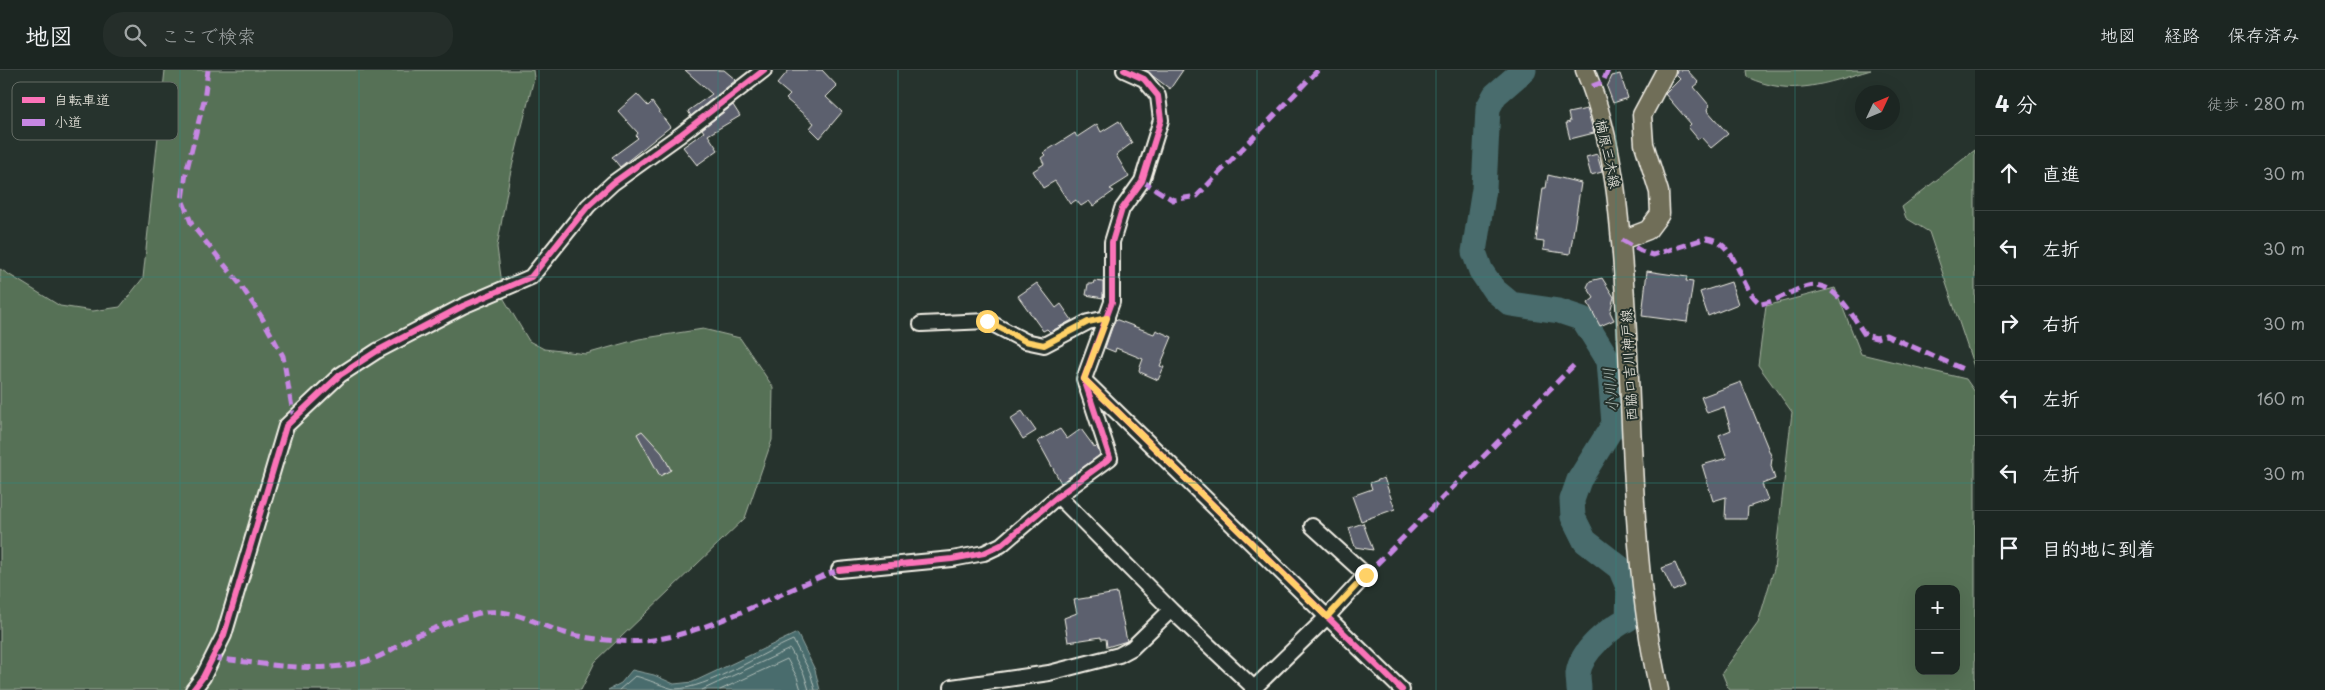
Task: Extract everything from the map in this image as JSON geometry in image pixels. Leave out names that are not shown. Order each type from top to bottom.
[{"type":"main road","name":"楠原三木線","points":[[1586,70],[1610,156],[1622,240]]},
{"type":"main road","points":[[1622,240],[1648,230],[1660,214],[1659,192],[1644,144],[1642,115],[1666,70]]},
{"type":"main road","name":"西脇口吉川神戸線","points":[[1622,240],[1637,510],[1648,642],[1659,690]]},
{"type":"street","points":[[193,690],[203,677],[224,635],[286,426],[340,375],[377,352],[463,306],[532,277],[588,206],[613,183],[680,136],[764,70]]},
{"type":"street","points":[[839,570],[952,559],[984,553],[1002,544],[1058,496],[1110,458],[1084,379],[1112,302],[1112,242],[1122,209],[1142,180],[1161,120],[1158,96],[1144,79],[1124,70]]},
{"type":"street","points":[[921,324],[987,321],[1025,341],[1044,345],[1088,322],[1107,318]]},
{"type":"street","points":[[1084,379],[1402,690]]},
{"type":"street","points":[[1058,496],[1171,610],[1253,689],[1327,617],[1366,575],[1312,526]]},
{"type":"street","points":[[953,690],[952,688],[1049,673],[1119,655],[1132,648],[1171,610]]},
{"type":"green space","points":[[165,70],[533,70],[534,78],[510,175],[497,247],[504,299],[529,341],[544,349],[586,354],[639,339],[703,329],[740,338],[773,387],[772,440],[745,518],[595,662],[581,690],[0,690],[0,269],[60,306],[93,311],[120,307],[143,278],[158,140],[178,140],[178,82],[164,82]]},
{"type":"green space","points":[[1746,70],[1871,70],[1809,86],[1779,87],[1747,77]]},
{"type":"green space","points":[[1975,150],[1975,370],[1929,232],[1906,218],[1902,207]]},
{"type":"green space","points":[[1835,288],[1861,354],[1966,379],[1975,392],[1975,690],[1729,690],[1722,673],[1758,623],[1774,569],[1792,412],[1758,365],[1766,306]]},
{"type":"water","points":[[797,633],[815,670],[820,690],[608,690],[621,683],[632,670],[654,675],[674,684],[693,682]]},
{"type":"building","points":[[685,70],[724,70],[736,80],[691,116],[688,111],[712,94]]},
{"type":"building","points":[[789,70],[822,70],[837,86],[826,97],[842,112],[820,138],[810,128],[814,123],[786,99],[790,95],[777,84]]},
{"type":"building","points":[[1145,70],[1183,70],[1170,89]]},
{"type":"building","points":[[1677,70],[1687,70],[1699,83],[1694,87],[1709,105],[1707,110],[1728,134],[1711,148],[1701,137],[1698,139],[1688,127],[1691,124],[1665,94],[1680,79],[1676,75]]},
{"type":"building","points":[[1620,74],[1628,98],[1613,103],[1607,87],[1612,76]]},
{"type":"building","points":[[637,94],[648,106],[652,102],[670,127],[620,167],[612,157],[638,138],[636,136],[638,133],[618,111]]},
{"type":"building","points":[[733,105],[740,116],[708,135],[718,150],[697,165],[683,147],[704,132],[702,129]]},
{"type":"building","points":[[1587,109],[1594,133],[1570,139],[1566,123],[1570,122],[1568,113]]},
{"type":"building","points":[[1119,121],[1132,143],[1116,155],[1129,177],[1110,189],[1114,191],[1093,206],[1089,201],[1081,206],[1076,200],[1070,204],[1055,181],[1043,188],[1033,171],[1044,164],[1041,158],[1045,155],[1043,153],[1075,133],[1077,137],[1097,124],[1101,132]]},
{"type":"building","points":[[1597,154],[1602,172],[1591,175],[1586,157]]},
{"type":"building","points":[[1548,175],[1581,183],[1570,254],[1543,250],[1544,242],[1536,241],[1543,188],[1546,188]]},
{"type":"building","points":[[1647,271],[1687,277],[1686,281],[1693,282],[1687,322],[1642,316]]},
{"type":"building","points":[[1602,278],[1614,297],[1610,312],[1614,320],[1600,326],[1588,303],[1594,298],[1587,287],[1590,281]]},
{"type":"building","points":[[1094,281],[1103,282],[1103,298],[1086,295],[1088,284],[1093,284]]},
{"type":"building","points":[[1731,282],[1738,304],[1708,316],[1700,292]]},
{"type":"building","points":[[1037,283],[1056,308],[1061,304],[1072,320],[1050,332],[1047,329],[1043,331],[1018,296]]},
{"type":"building","points":[[1115,319],[1154,334],[1156,330],[1172,337],[1160,366],[1164,367],[1158,380],[1140,372],[1143,359],[1116,348],[1115,352],[1105,348]]},
{"type":"building","points":[[1741,382],[1772,458],[1771,466],[1775,479],[1762,484],[1768,500],[1748,507],[1747,519],[1725,519],[1726,497],[1713,501],[1702,465],[1727,458],[1719,435],[1731,430],[1724,407],[1707,413],[1701,397]]},
{"type":"building","points":[[1022,411],[1036,431],[1023,439],[1010,419]]},
{"type":"building","points":[[1060,429],[1067,439],[1081,429],[1095,448],[1097,446],[1100,455],[1061,483],[1038,441]]},
{"type":"building","points":[[642,431],[662,453],[671,470],[660,476],[637,434]]},
{"type":"building","points":[[1384,478],[1395,509],[1361,521],[1352,496],[1372,489],[1370,483]]},
{"type":"building","points":[[1363,523],[1373,550],[1355,547],[1349,528]]},
{"type":"building","points":[[1675,563],[1685,586],[1673,591],[1662,568]]},
{"type":"building","points":[[1117,593],[1127,641],[1107,647],[1106,639],[1101,639],[1101,637],[1068,642],[1064,618],[1077,613],[1074,600]]},
{"type":"waterway","name":"小川川","points":[[1524,70],[1495,95],[1488,108],[1484,189],[1474,252],[1481,271],[1494,290],[1511,304],[1559,311],[1583,319],[1609,361],[1614,424],[1579,480],[1572,500],[1573,517],[1585,541],[1620,568],[1629,589],[1628,619],[1605,634],[1584,657],[1578,674],[1579,690]]},
{"type":"marked path","points":[[208,70],[204,100],[186,173],[182,199],[192,225],[240,284],[261,316],[283,356],[294,419]]},
{"type":"marked path","points":[[1142,181],[1173,200],[1197,196],[1318,70]]},
{"type":"marked path","points":[[1592,86],[1603,82],[1608,70]]},
{"type":"marked path","points":[[1622,240],[1641,251],[1653,255],[1707,238],[1718,242],[1726,248],[1747,288],[1761,304],[1796,290],[1818,285],[1834,293],[1842,301],[1865,335],[1876,338],[1886,335],[1965,370]]},
{"type":"marked path","points":[[1366,575],[1575,364]]},
{"type":"marked path","points":[[212,658],[290,667],[310,668],[348,665],[374,659],[417,635],[486,612],[516,615],[565,633],[584,637],[618,641],[645,641],[701,628],[839,570]]},
{"type":"cycle path","points":[[193,690],[203,677],[224,635],[286,426],[340,375],[377,351],[463,306],[531,277],[588,206],[613,183],[680,135],[764,70]]},
{"type":"cycle path","points":[[839,570],[952,559],[984,553],[1001,545],[1058,496],[1110,458],[1084,379],[1112,302],[1112,242],[1122,209],[1142,181],[1161,120],[1158,96],[1144,79],[1124,70]]},
{"type":"cycle path","points":[[1086,381],[1402,690]]},
{"type":"route","points":[[987,321],[999,325],[1025,341],[1044,345],[1088,322],[1107,318],[1084,379],[1327,617],[1366,575]]}]
